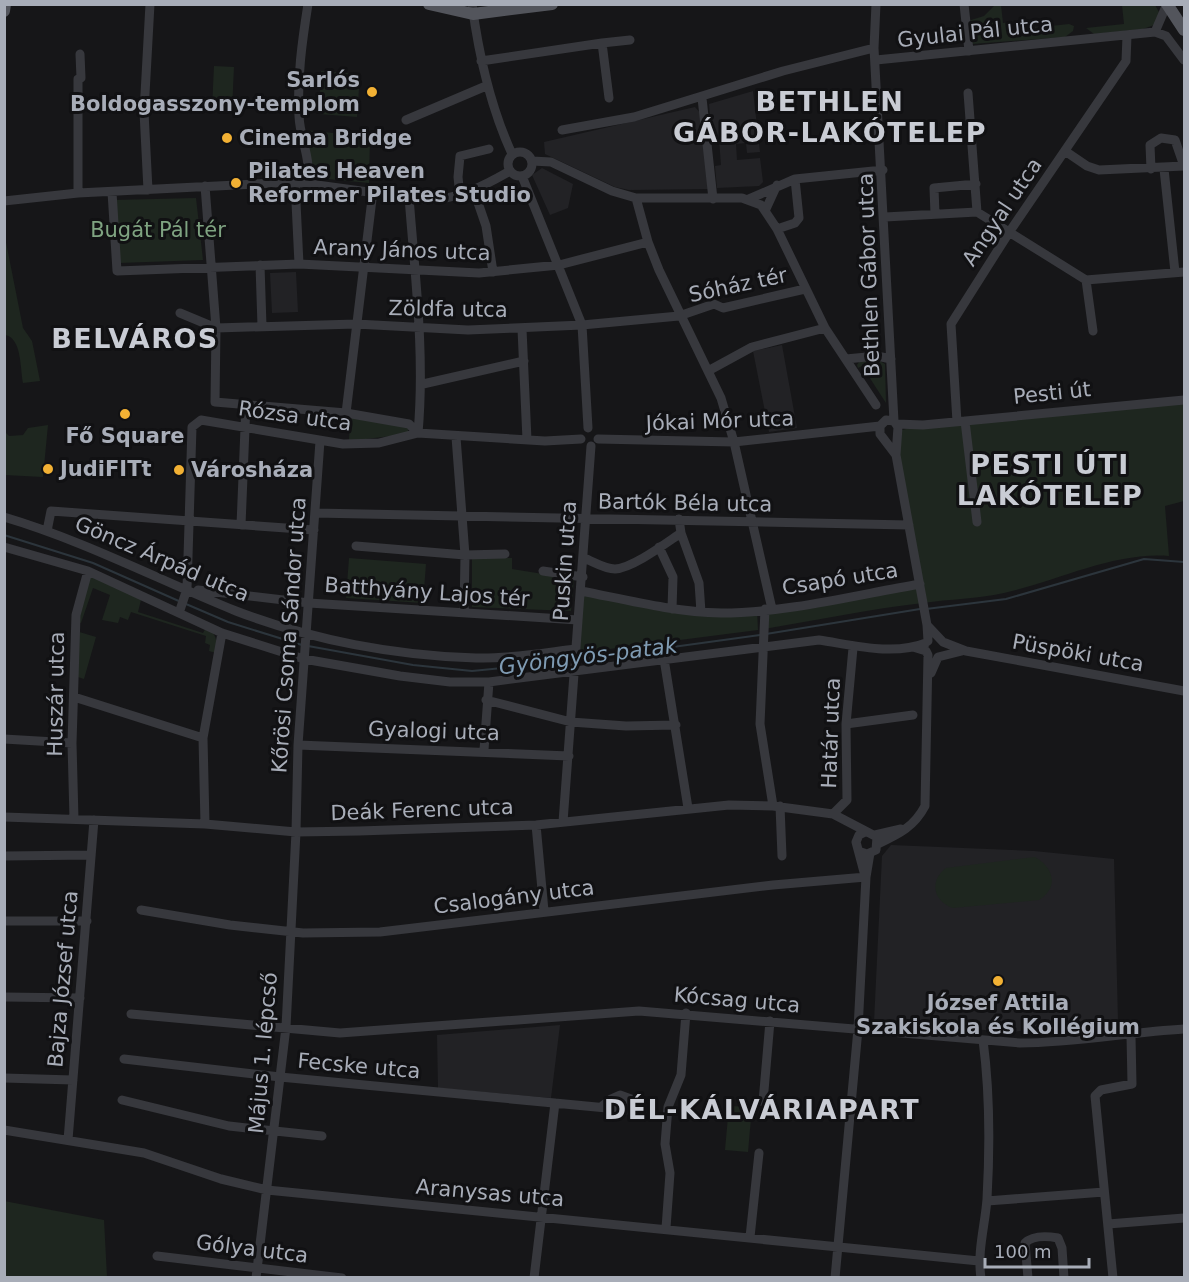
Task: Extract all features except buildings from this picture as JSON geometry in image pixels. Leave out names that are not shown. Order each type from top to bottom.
[{"type":"main road","points":[[4,11],[5,4]]},
{"type":"main road","points":[[429,4],[472,9],[552,4]]},
{"type":"main road","points":[[1167,4],[1185,30]]},
{"type":"street","points":[[147,190],[144,112],[150,4]]},
{"type":"street","points":[[306,185],[309,175],[299,119],[299,61],[308,4]]},
{"type":"street","name":"Bethlen Gábor utca","points":[[876,4],[874,48],[883,170],[891,359],[890,429],[931,650]]},
{"type":"street","points":[[964,4],[969,51]]},
{"type":"street","points":[[1167,4],[1155,32],[1166,36],[1185,60]]},
{"type":"street","points":[[472,9],[486,86],[498,123],[512,154]]},
{"type":"street","name":"Gyulai Pál utca","points":[[876,60],[1155,32]]},
{"type":"street","name":"Angyal utca","points":[[977,522],[961,421],[951,324],[1010,231],[1126,61],[1129,52],[1127,36]]},
{"type":"street","points":[[481,61],[630,40]]},
{"type":"street","points":[[602,44],[609,98]]},
{"type":"street","points":[[562,130],[634,117],[702,98],[783,71],[874,48]]},
{"type":"street","points":[[78,193],[80,54]]},
{"type":"street","points":[[406,120],[486,86]]},
{"type":"street","points":[[968,93],[977,212]]},
{"type":"street","points":[[702,98],[713,199]]},
{"type":"street","points":[[1065,151],[1087,166],[1099,170],[1164,169],[1184,166],[1175,140],[1161,138],[1150,145],[1151,169]]},
{"type":"street","points":[[460,196],[458,177],[460,156],[489,149]]},
{"type":"street","points":[[510,171],[508,159],[512,154],[523,152],[532,161]]},
{"type":"street","points":[[532,161],[542,159],[551,162],[612,191],[636,198],[749,199],[795,179],[883,170]]},
{"type":"street","points":[[522,176],[528,173],[532,161]]},
{"type":"street","points":[[885,217],[977,212],[1086,280],[1180,272],[1164,169]]},
{"type":"street","points":[[4,201],[78,193],[295,182],[427,200],[460,196],[510,171]]},
{"type":"street","points":[[510,171],[522,176],[582,325],[588,428]]},
{"type":"street","points":[[777,229],[795,223],[799,218],[795,179]]},
{"type":"street","points":[[295,182],[299,264]]},
{"type":"street","points":[[935,214],[934,188],[976,184]]},
{"type":"street","points":[[205,186],[216,328],[215,402],[346,412],[409,424],[418,434],[527,440],[580,439]]},
{"type":"street","points":[[766,209],[777,186]]},
{"type":"street","points":[[346,412],[373,191]]},
{"type":"street","points":[[474,191],[486,226],[493,272]]},
{"type":"street","points":[[112,192],[117,271],[212,267]]},
{"type":"street","points":[[409,197],[421,329],[423,384],[418,434]]},
{"type":"street","points":[[636,198],[648,243],[679,316],[721,398],[734,442],[752,522],[769,609],[764,625],[762,645],[760,724],[777,806],[782,856]]},
{"type":"street","points":[[749,199],[766,209],[825,328],[876,405]]},
{"type":"street","name":"Arany János utca","points":[[212,267],[299,264],[364,266],[415,271],[493,272],[559,265],[648,243]]},
{"type":"street","points":[[260,266],[262,326]]},
{"type":"street","points":[[1086,280],[1093,331]]},
{"type":"street","name":"Sóház tér","points":[[679,316],[714,304],[723,308],[805,289]]},
{"type":"street","points":[[180,313],[216,328]]},
{"type":"street","name":"Zöldfa utca","points":[[216,328],[356,324],[421,329],[522,329],[679,316]]},
{"type":"street","points":[[708,371],[752,347],[825,328]]},
{"type":"street","points":[[522,329],[527,440]]},
{"type":"street","points":[[846,359],[877,357],[891,359]]},
{"type":"street","points":[[423,384],[524,361]]},
{"type":"street","name":"Pesti út","points":[[890,429],[1185,400]]},
{"type":"street","points":[[242,525],[246,404]]},
{"type":"street","name":"Rózsa utca","points":[[189,521],[192,427],[201,420],[343,444],[379,443],[418,434]]},
{"type":"street","points":[[588,428],[595,430],[595,443],[584,444],[580,439],[582,432],[588,428]]},
{"type":"street","name":"Jókai Mór utca","points":[[595,443],[734,442],[843,431],[890,429]]},
{"type":"street","points":[[456,436],[465,555],[464,612]]},
{"type":"street","name":"Kőrösi Csoma Sándor utca","points":[[296,832],[297,744],[320,441]]},
{"type":"street","name":"Puskin utca","points":[[563,822],[574,670],[595,443]]},
{"type":"street","points":[[47,531],[51,511],[314,530]]},
{"type":"street","name":"Bartók Béla utca","points":[[315,513],[909,525]]},
{"type":"street","name":"Göncz Árpád utca","points":[[4,517],[47,531],[236,611],[306,634]]},
{"type":"street","points":[[679,519],[681,533],[699,583],[701,612]]},
{"type":"street","points":[[179,613],[187,589],[189,521]]},
{"type":"street","points":[[584,558],[608,568],[618,569],[681,533]]},
{"type":"street","points":[[356,546],[465,555],[505,554]]},
{"type":"street","points":[[4,547],[88,571],[222,633],[304,657],[400,676],[450,682],[489,682],[762,645],[819,640],[853,648],[913,647],[966,651]]},
{"type":"street","points":[[659,547],[673,577],[672,609]]},
{"type":"street","name":"Huszár utca","points":[[74,819],[72,743],[76,615],[88,571]]},
{"type":"street","points":[[543,571],[583,577]]},
{"type":"street","name":"Csapó utca","points":[[581,591],[672,609],[701,612],[769,609],[920,584]]},
{"type":"street","name":"Batthyány Lajos tér","points":[[187,589],[309,603],[579,620]]},
{"type":"street","points":[[927,625],[940,640],[944,650],[931,650]]},
{"type":"street","points":[[205,824],[203,738],[222,633]]},
{"type":"street","points":[[306,634],[427,655],[479,658],[576,651]]},
{"type":"street","points":[[836,1278],[858,1029],[866,877],[865,852],[877,840],[914,824],[925,806],[928,681],[931,650],[940,640]]},
{"type":"street","points":[[940,640],[966,651]]},
{"type":"street","name":"Határ utca","points":[[837,815],[847,800],[846,724],[853,648]]},
{"type":"street","name":"Püspöki utca","points":[[966,651],[1185,691]]},
{"type":"street","points":[[664,660],[688,808]]},
{"type":"street","points":[[484,750],[489,682]]},
{"type":"street","points":[[74,697],[203,738]]},
{"type":"street","points":[[486,700],[571,722],[626,726],[676,725]]},
{"type":"street","points":[[846,724],[914,715]]},
{"type":"street","points":[[4,739],[72,743]]},
{"type":"street","name":"Gyalogi utca","points":[[297,744],[484,750],[568,756]]},
{"type":"street","name":"Deák Ferenc utca","points":[[4,817],[205,824],[296,832],[536,825],[729,805],[777,806],[837,815]]},
{"type":"street","points":[[837,815],[861,835],[877,840]]},
{"type":"street","name":"Bajza József utca","points":[[68,1140],[94,820]]},
{"type":"street","points":[[536,825],[544,911]]},
{"type":"street","name":"Május 1. lépcső","points":[[256,1273],[286,1027],[296,832]]},
{"type":"street","points":[[861,835],[856,846],[865,852]]},
{"type":"street","points":[[4,856],[90,855]]},
{"type":"street","name":"Csalogány utca","points":[[141,910],[291,932],[380,932],[544,911],[866,877]]},
{"type":"street","points":[[4,921],[87,921]]},
{"type":"street","points":[[4,997],[80,999]]},
{"type":"street","name":"Kócsag utca","points":[[131,1014],[340,1033],[639,1011],[686,1013],[983,1040],[1057,1043],[1131,1036],[1144,1031],[1185,1029]]},
{"type":"street","points":[[666,1228],[670,1173],[665,1144],[668,1107],[681,1075],[686,1013]]},
{"type":"street","points":[[763,1102],[770,1021]]},
{"type":"street","points":[[1113,1278],[1095,1096],[1101,1090],[1132,1084],[1131,1036]]},
{"type":"street","points":[[981,1278],[979,1261],[987,1201],[987,1075],[983,1040]]},
{"type":"street","name":"Fecske utca","points":[[124,1059],[280,1077],[602,1107]]},
{"type":"street","points":[[4,1078],[73,1080]]},
{"type":"street","points":[[122,1100],[229,1126],[322,1136]]},
{"type":"street","points":[[534,1278],[555,1103]]},
{"type":"street","name":"Aranysas utca","points":[[4,1130],[144,1153],[221,1179],[267,1190],[750,1236],[979,1261]]},
{"type":"street","points":[[750,1236],[759,1153]]},
{"type":"street","points":[[987,1201],[1104,1192]]},
{"type":"street","points":[[1108,1224],[1185,1218]]},
{"type":"street","points":[[1028,1278],[1025,1243],[1030,1238],[1049,1236],[1058,1238],[1062,1248],[1064,1278]]},
{"type":"street","name":"Gólya utca","points":[[157,1256],[256,1273],[342,1278]]},
{"type":"shaded area","points":[[753,91],[760,152],[747,153],[746,143],[736,144],[737,160],[760,158],[763,182],[759,186],[717,188],[715,166],[721,165],[719,139],[712,139],[709,104]]},
{"type":"shaded area","points":[[695,107],[701,114],[708,189],[629,190],[615,187],[545,154],[544,142]]},
{"type":"shaded area","points":[[542,168],[573,184],[568,208],[550,215],[532,175]]},
{"type":"shaded area","points":[[296,272],[298,312],[272,313],[270,273]]},
{"type":"shaded area","points":[[782,345],[797,428],[769,432],[753,351]]},
{"type":"shaded area","points":[[891,845],[1034,851],[1114,859],[1118,1021],[1012,1032],[874,1022],[882,856]]},
{"type":"shaded area","points":[[560,1025],[551,1098],[438,1088],[437,1035]]},
{"type":"green space","points":[[995,5],[1001,5],[1003,23],[1021,21],[1023,29],[1069,24],[1074,26],[1073,31],[1065,37],[972,44],[968,24],[971,20],[984,16]]},
{"type":"green space","points":[[1122,5],[1155,5],[1159,12],[1157,24],[1143,29],[1094,34],[1086,28],[1124,24]]},
{"type":"green space","points":[[214,66],[234,67],[232,110],[212,109]]},
{"type":"green space","points":[[321,71],[360,74],[357,117],[319,114]]},
{"type":"green space","points":[[305,130],[370,137],[369,183],[317,178],[312,174]]},
{"type":"green space","name":"Bugát Pál tér","points":[[196,198],[203,260],[119,263],[114,200]]},
{"type":"green space","points":[[4,232],[23,328],[32,341],[40,381],[23,383],[15,342],[11,337],[5,335]]},
{"type":"green space","points":[[878,360],[885,364],[886,403],[862,366],[858,368],[857,365],[859,362]]},
{"type":"green space","points":[[1184,400],[1184,501],[1165,506],[1169,556],[1127,558],[994,595],[883,608],[764,629],[769,609],[920,584],[898,464],[898,431],[918,426]]},
{"type":"green space","points":[[350,416],[408,428],[408,434],[349,441]]},
{"type":"green space","points":[[48,425],[43,477],[5,475],[5,432],[9,436],[23,435],[28,428]]},
{"type":"green space","points":[[349,558],[426,564],[423,603],[346,598]]},
{"type":"green space","points":[[472,558],[512,558],[512,569],[574,579],[571,611],[472,607]]},
{"type":"green space","points":[[88,571],[142,596],[138,612],[203,633],[206,628],[210,630],[216,638],[216,653],[209,651],[210,645],[205,643],[206,636],[131,612],[128,620],[120,617],[118,623],[102,620],[110,595],[93,588],[81,623],[76,621]]},
{"type":"green space","points":[[584,594],[644,606],[757,610],[758,630],[578,653]]},
{"type":"green space","points":[[76,631],[96,637],[84,679],[75,676]]},
{"type":"green space","points":[[1035,857],[1046,867],[1052,878],[1052,884],[1039,900],[953,908],[941,901],[938,896],[935,885],[946,868]]},
{"type":"green space","points":[[729,1106],[752,1107],[748,1152],[725,1150]]},
{"type":"green space","points":[[4,1201],[104,1220],[107,1277],[5,1277]]},
{"type":"waterway","name":"Gyöngyös-patak","points":[[4,535],[93,563],[181,602]]},
{"type":"waterway","name":"Gyöngyös-patak","points":[[926,609],[1006,599],[1144,559],[1184,562]]},
{"type":"waterway","name":"Gyöngyös-patak","points":[[186,604],[228,622],[302,645]]},
{"type":"waterway","name":"Gyöngyös-patak","points":[[766,634],[920,609]]},
{"type":"waterway","name":"Gyöngyös-patak","points":[[578,660],[760,635]]},
{"type":"waterway","name":"Gyöngyös-patak","points":[[308,646],[413,665],[472,671],[573,661]]},
{"type":"place","name":"Sarlós Boldogasszony-templom","points":[[372,92]]},
{"type":"place","name":"Cinema Bridge","points":[[227,138]]},
{"type":"place","name":"Pilates Heaven Reformer Pilates Studio","points":[[236,183]]},
{"type":"place","name":"Fő Square","points":[[125,414]]},
{"type":"place","name":"JudiFITt","points":[[48,469]]},
{"type":"place","name":"Városháza","points":[[179,470]]},
{"type":"place","name":"József Attila Szakiskola és Kollégium","points":[[998,981]]},
{"type":"district","name":"BETHLEN GÁBOR-LAKÓTELEP","points":[[830,116]]},
{"type":"district","name":"BELVÁROS","points":[[135,338]]},
{"type":"district","name":"PESTI ÚTI LAKÓTELEP","points":[[1050,480]]},
{"type":"district","name":"DÉL-KÁLVÁRIAPART","points":[[762,1109]]}]
